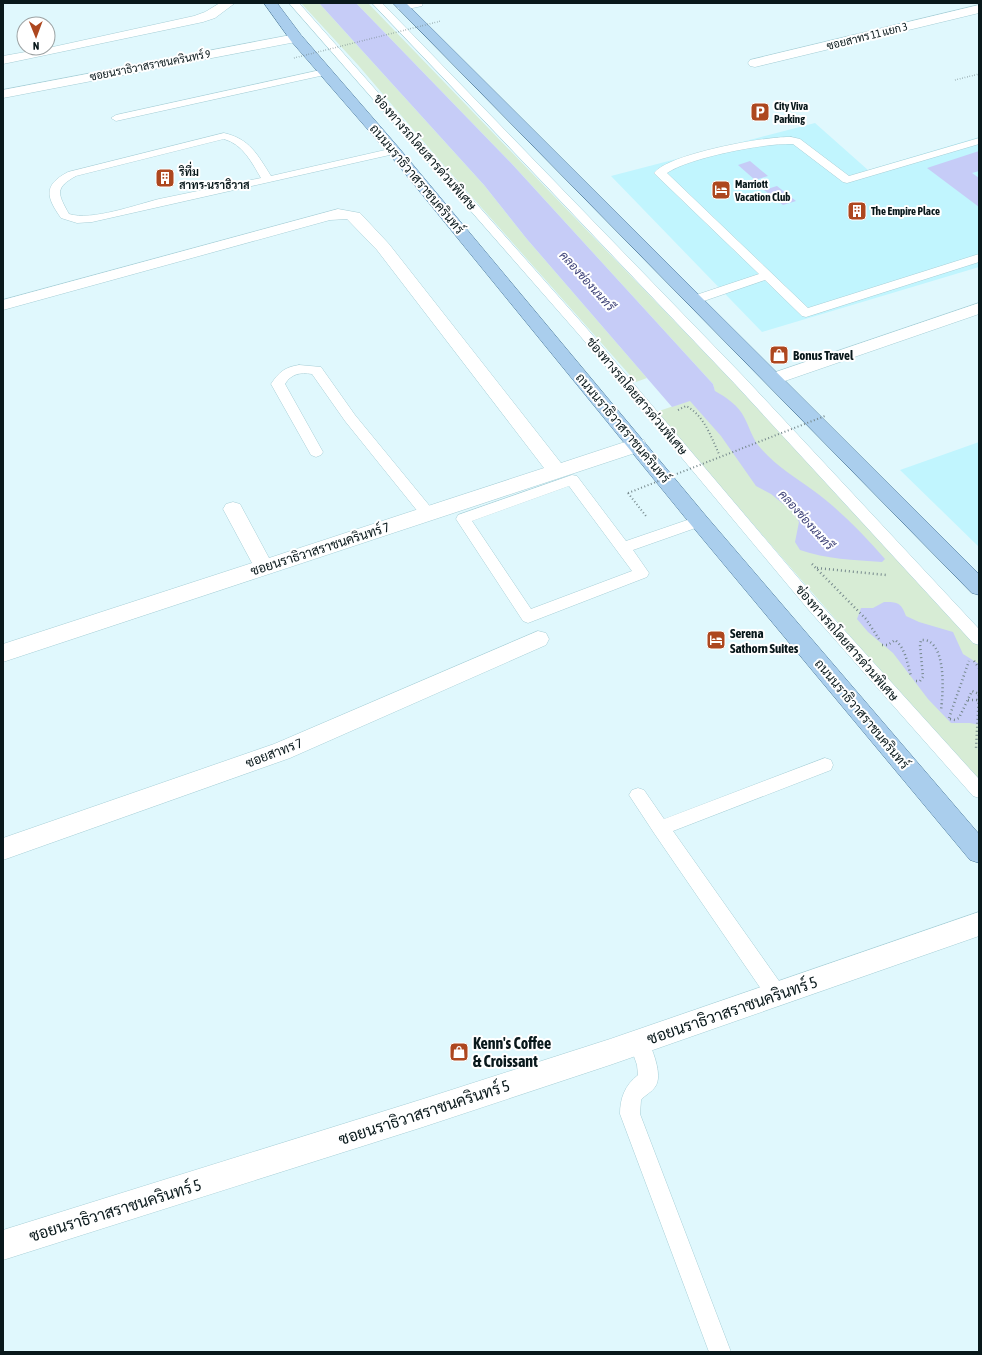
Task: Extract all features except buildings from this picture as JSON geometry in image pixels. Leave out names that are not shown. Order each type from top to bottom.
[{"type":"main road","name":"ถนนนราธิวาสราชนครินทร์","points":[[270,3],[296,38],[394,151],[638,445],[699,521],[979,852]]},
{"type":"main road","points":[[406,4],[694,300],[979,587]]},
{"type":"street","points":[[3,60],[140,32],[210,15],[229,3]]},
{"type":"street","name":"ซอยสาทร 11 แยก 3","points":[[754,63],[979,8]]},
{"type":"street","name":"ซอยนราธิวาสราชนครินทร์ 9","points":[[3,94],[296,38]]},
{"type":"street","points":[[3,305],[337,213],[348,214],[354,216],[383,247],[557,471]]},
{"type":"street","points":[[773,379],[979,308]]},
{"type":"street","name":"ซอยนราธิวาสราชนครินทร์ 7","points":[[3,653],[638,445]]},
{"type":"street","points":[[233,509],[264,568]]},
{"type":"street","name":"ซอยสาทร 7","points":[[3,849],[282,751],[538,639]]},
{"type":"street","name":"ซอยนราธิวาสราชนครินทร์ 5","points":[[3,1245],[416,1115],[639,1042],[979,924]]},
{"type":"lane","name":"ช่องทางรถโดยสารด่วนพิเศษ","points":[[294,3],[585,334],[812,604],[979,791]]},
{"type":"lane","points":[[377,3],[740,381],[979,639]]},
{"type":"lane","points":[[116,118],[325,72]]},
{"type":"lane","points":[[268,180],[244,144],[234,138],[224,136],[72,174],[61,179],[55,188],[54,197],[65,216],[77,220],[92,219],[158,203],[268,180],[394,151]]},
{"type":"lane","points":[[979,141],[847,180],[796,141],[789,140],[751,144],[681,162],[662,169],[660,173],[806,313],[979,258]]},
{"type":"lane","points":[[694,300],[767,275]]},
{"type":"lane","points":[[316,452],[278,384],[282,376],[292,371],[305,368],[316,370],[350,418],[428,514]]},
{"type":"lane","points":[[572,480],[623,548],[642,573],[528,617],[463,519],[572,480]]},
{"type":"lane","points":[[623,548],[699,521]]},
{"type":"lane","points":[[660,828],[825,765]]},
{"type":"lane","points":[[638,795],[777,995]]},
{"type":"lane","points":[[639,1042],[647,1064],[648,1080],[638,1088],[630,1099],[630,1114],[720,1352]]},
{"type":"path","points":[[294,58],[441,22]]},
{"type":"path","points":[[955,80],[979,74]]},
{"type":"path","points":[[650,520],[628,493],[825,416]]},
{"type":"path","points":[[817,568],[892,576]]},
{"type":"path","points":[[856,608],[871,625],[882,645],[888,645],[896,640],[899,642],[903,649],[911,676],[915,680],[920,681],[924,676],[921,640],[925,639],[933,646],[942,668],[943,688],[941,711],[944,716],[955,720],[959,718],[972,691],[979,694],[976,753]]},
{"type":"path","points":[[949,719],[968,662],[973,661],[979,668]]},
{"type":"path","points":[[968,700],[979,700]]},
{"type":"shaded area","points":[[815,123],[868,170],[979,137],[979,267],[762,332],[611,176]]},
{"type":"shaded area","points":[[979,442],[979,547],[900,470]]},
{"type":"green space","points":[[301,3],[319,3],[484,185],[526,238],[647,378],[636,382],[441,162],[358,65]]},
{"type":"green space","points":[[356,3],[368,3],[735,384],[979,643],[979,785],[656,412],[715,392],[713,384],[512,164]]},
{"type":"water","name":"คลองช่องนนทรี","points":[[319,3],[356,3],[512,164],[713,384],[715,391],[728,399],[739,409],[756,442],[764,452],[777,464],[814,491],[843,515],[885,559],[882,562],[840,559],[800,550],[795,542],[799,522],[793,512],[771,494],[756,486],[721,436],[690,401],[672,407],[526,238],[484,185]]},
{"type":"water","points":[[979,151],[979,171],[972,173],[979,178],[979,207],[927,168]]},
{"type":"water","points":[[750,161],[768,176],[755,180],[738,165]]},
{"type":"water","points":[[777,186],[796,201],[783,205],[764,190]]},
{"type":"water","points":[[884,602],[892,602],[900,605],[906,616],[919,622],[953,632],[963,654],[979,664],[979,725],[970,723],[951,723],[928,699],[893,653],[868,632],[857,619],[861,608],[873,608]]},
{"type":"place","name":"City Viva Parking","points":[[760,112]]},
{"type":"place","name":"ริทึ่ม สาทร-นราธิวาส","points":[[165,178]]},
{"type":"place","name":"Marriott Vacation Club","points":[[721,190]]},
{"type":"place","name":"The Empire Place","points":[[857,211]]},
{"type":"place","name":"Bonus Travel","points":[[779,355]]},
{"type":"place","name":"Serena Sathorn Suites","points":[[716,640]]},
{"type":"place","name":"Kenn's Coffee & Croissant","points":[[459,1052]]}]
